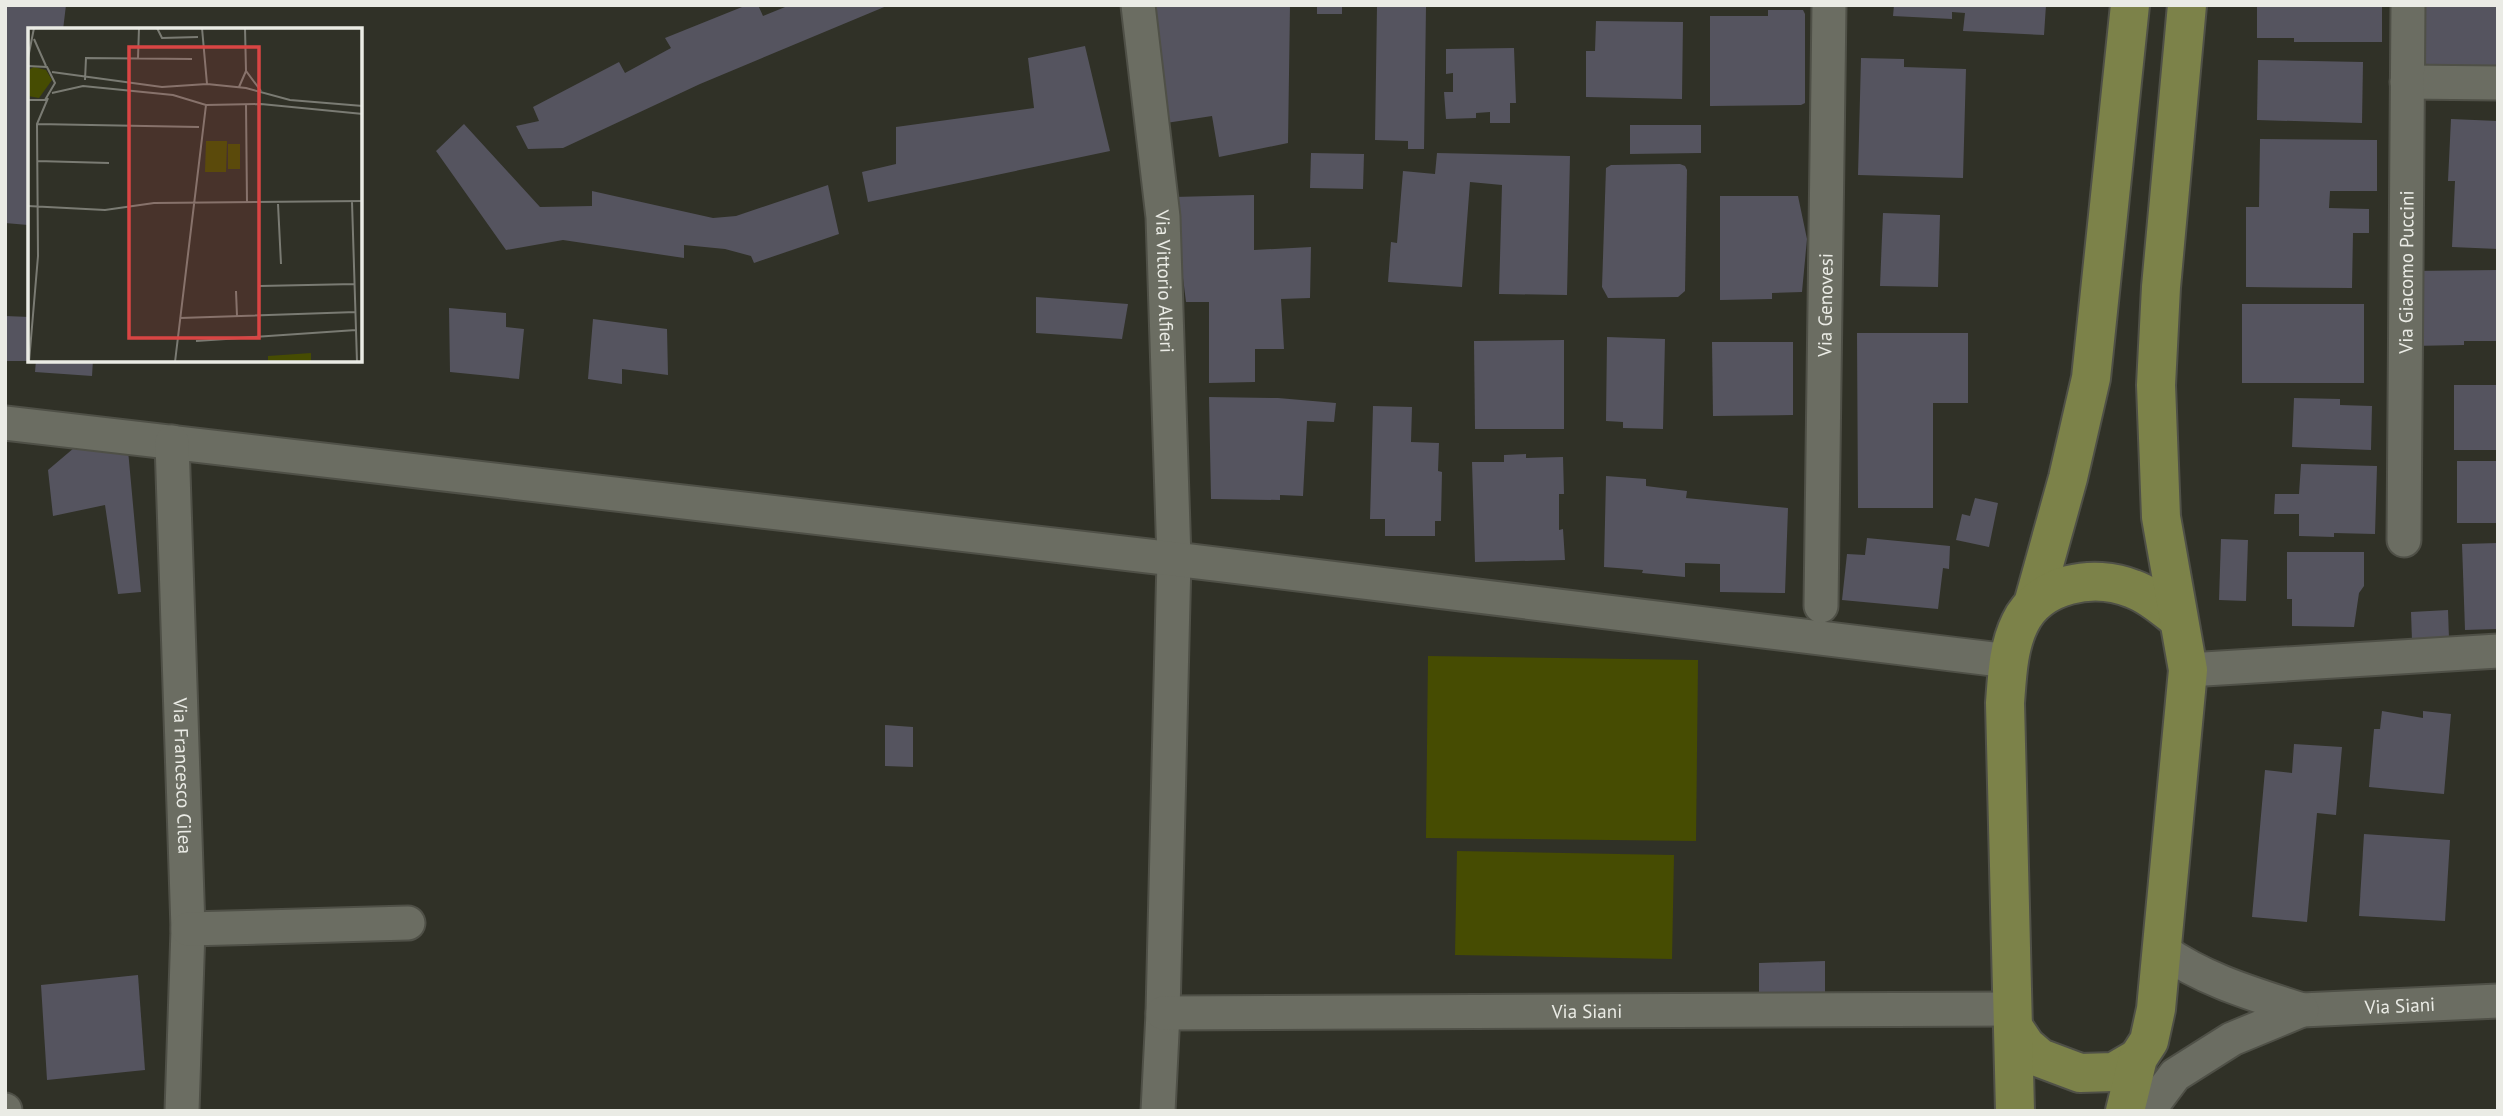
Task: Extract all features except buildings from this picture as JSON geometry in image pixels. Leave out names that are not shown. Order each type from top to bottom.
[{"type":"main road","points":[[2015,1111],[2005,703],[2009,661],[2020,623],[2033,604],[2068,478],[2091,378],[2130,5]]},
{"type":"main road","points":[[2124,1111],[2138,1058],[2151,1030],[2162,950],[2188,670],[2186,646],[2178,619],[2161,517],[2156,385],[2161,287],[2188,5]]},
{"type":"main road","points":[[2033,604],[2055,588],[2090,582],[2115,583],[2136,589],[2178,619]]},
{"type":"main road","points":[[2013,1018],[2026,1046],[2040,1058],[2080,1073],[2114,1072],[2138,1058]]},
{"type":"street","name":"Via Vittorio Alfieri","points":[[1138,5],[1163,217],[1174,559],[1163,1013],[1158,1111]]},
{"type":"street","name":"Via Genovesi","points":[[1821,606],[1829,5]]},
{"type":"street","name":"Via Giacomo Puccini","points":[[2404,540],[2408,5]]},
{"type":"street","points":[[2407,82],[2498,83]]},
{"type":"street","points":[[5,423],[1174,559],[2009,661]]},
{"type":"street","name":"Via Francesco Cilea","points":[[172,442],[188,929],[182,1111]]},
{"type":"street","points":[[2188,670],[2498,651]]},
{"type":"street","points":[[188,929],[408,923]]},
{"type":"street","points":[[2162,950],[2182,965],[2230,986],[2302,1010]]},
{"type":"street","name":"Via Siani","points":[[2302,1010],[2498,1001]]},
{"type":"street","points":[[2148,1111],[2175,1075],[2232,1039],[2302,1010]]},
{"type":"street","name":"Via Siani","points":[[1163,1013],[2013,1018]]},
{"type":"green space","points":[[1428,656],[1698,660],[1696,841],[1426,838]]},
{"type":"green space","points":[[1457,851],[1674,855],[1672,959],[1455,955]]}]
